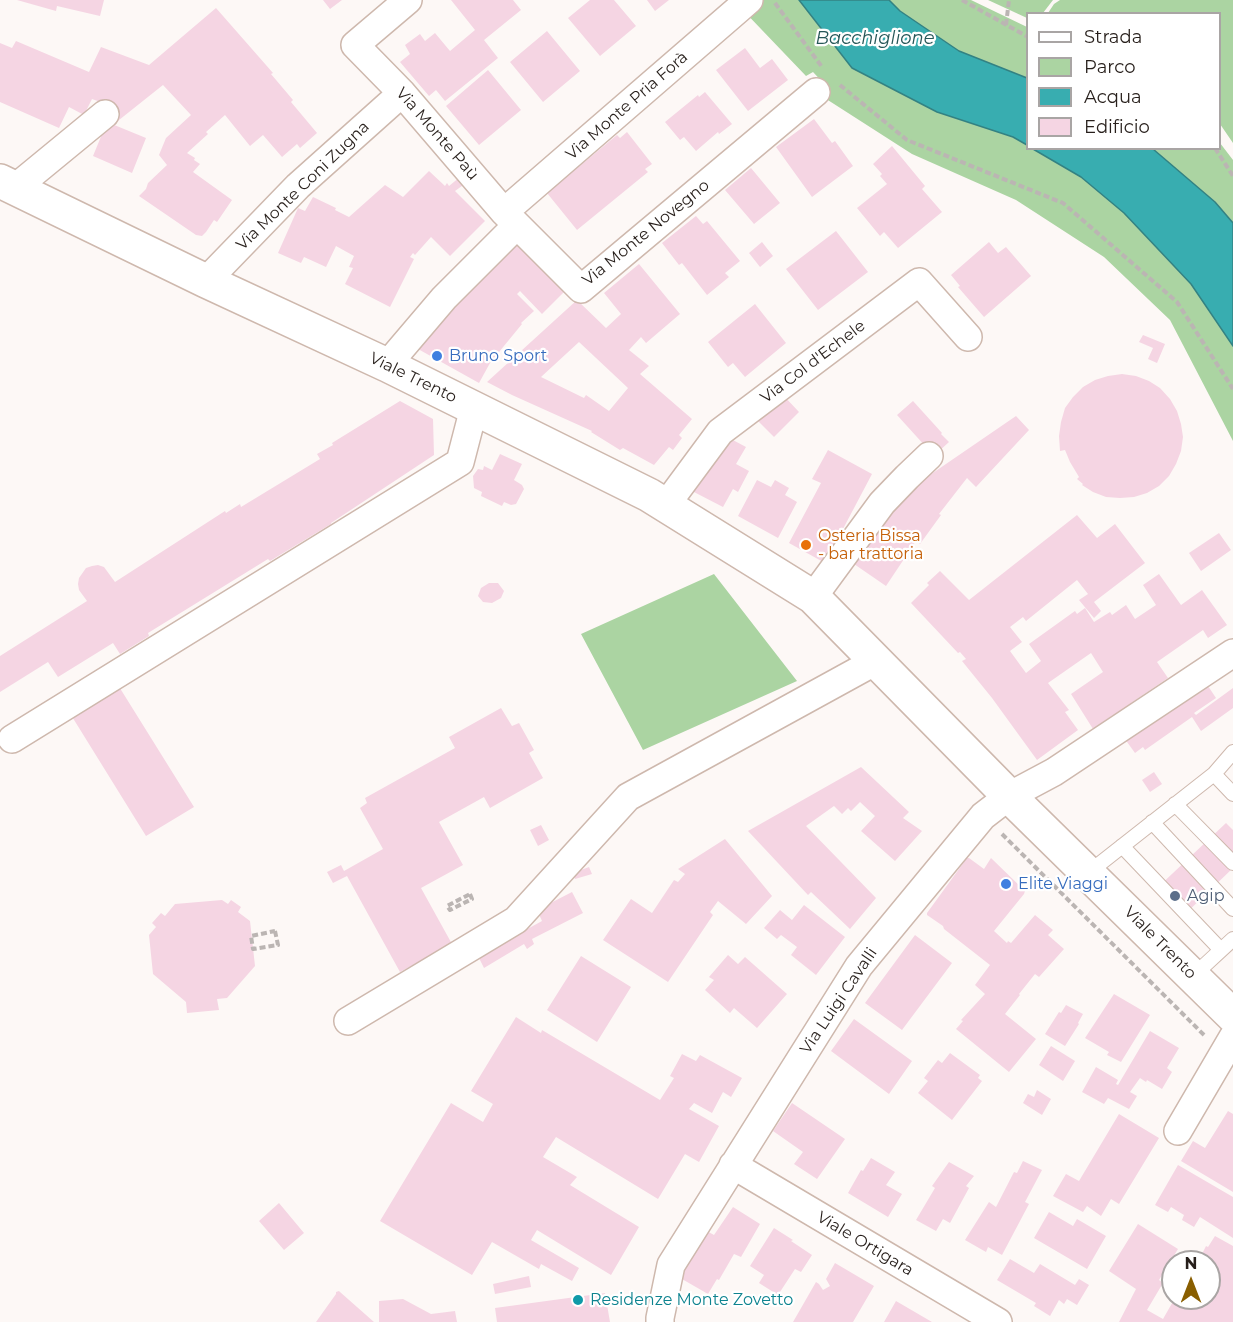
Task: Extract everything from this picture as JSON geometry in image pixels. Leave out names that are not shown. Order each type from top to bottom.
[{"type":"main road","name":"Viale Trento","points":[[8,185],[387,365],[639,489],[813,597],[1009,796],[1233,1016]]},
{"type":"street","name":"Via Monte Paù","points":[[408,0],[355,45],[402,93],[511,218]]},
{"type":"street","name":"Via Monte Pria Forà","points":[[511,218],[749,0]]},
{"type":"street","name":"Via Monte Novegno","points":[[511,218],[581,289],[827,83]]},
{"type":"street","name":"Via Monte Coni Zugna","points":[[206,281],[298,186],[402,93]]},
{"type":"street","points":[[8,185],[105,114]]},
{"type":"street","points":[[387,365],[511,218]]},
{"type":"street","name":"Via Col d'Echele","points":[[666,505],[720,432],[919,282],[968,337]]},
{"type":"street","points":[[12,739],[460,462],[474,408]]},
{"type":"street","points":[[813,597],[882,503],[929,456]]},
{"type":"street","points":[[1009,796],[1054,772],[1233,653]]},
{"type":"street","points":[[348,1021],[516,920],[628,796],[876,661]]},
{"type":"street","name":"Via Luigi Cavalli","points":[[660,1322],[671,1265],[859,966],[983,816],[1009,796]]},
{"type":"street","points":[[1178,1131],[1233,1037]]},
{"type":"street","name":"Viale Ortigara","points":[[733,1166],[998,1322]]},
{"type":"lane","points":[[1088,873],[1214,774],[1233,752]]},
{"type":"lane","points":[[1214,774],[1233,794]]},
{"type":"lane","points":[[1175,804],[1233,863]]},
{"type":"lane","points":[[1152,822],[1233,909]]},
{"type":"lane","points":[[1122,846],[1221,950]]},
{"type":"lane","points":[[1193,976],[1233,939]]},
{"type":"path","points":[[773,0],[827,83],[907,140],[1063,202],[1177,302],[1233,389]]},
{"type":"path","points":[[962,0],[1026,36]]},
{"type":"path","points":[[1005,25],[1009,0]]},
{"type":"path","points":[[1216,150],[1233,176]]},
{"type":"path","points":[[470,894],[472,899],[450,910],[447,906],[470,894]]},
{"type":"path","points":[[275,931],[278,945],[253,949],[252,936],[275,931]]},
{"type":"green space","points":[[747,0],[799,0],[852,68],[937,112],[1013,137],[1026,144],[1026,150],[1035,150],[1081,177],[1124,213],[1191,284],[1233,346],[1233,441],[1170,320],[1104,257],[1016,200],[912,154],[820,95],[828,88],[813,72],[806,76],[739,6]]},
{"type":"green space","points":[[889,0],[971,0],[1026,27],[1026,78],[959,51],[900,11]]},
{"type":"green space","points":[[988,0],[1053,0],[1044,12],[1026,12],[1026,18]]},
{"type":"green space","points":[[1060,0],[1233,0],[1233,143],[1221,125],[1221,12],[1049,12]]},
{"type":"green space","points":[[1221,144],[1233,160],[1233,223],[1215,202],[1154,150],[1221,150]]},
{"type":"green space","points":[[714,574],[797,681],[643,750],[581,634]]},
{"type":"water","name":"Bacchiglione","points":[[799,0],[889,0],[900,11],[959,51],[1026,78],[1026,144],[1013,137],[937,112],[852,68]]},
{"type":"water","points":[[1035,150],[1154,150],[1215,202],[1233,223],[1233,346],[1191,284],[1124,213],[1081,177]]},
{"type":"building","points":[[17,0],[104,0],[100,16],[57,6],[56,11]]},
{"type":"building","points":[[323,0],[342,0],[330,9]]},
{"type":"building","points":[[451,0],[513,0],[521,10],[484,40],[498,58],[445,101],[436,90],[429,96],[400,62],[410,54],[405,45],[420,34],[425,41],[435,33],[450,51],[475,30]]},
{"type":"building","points":[[590,0],[614,0],[636,26],[600,56],[568,18]]},
{"type":"building","points":[[647,0],[669,0],[655,11]]},
{"type":"building","points":[[216,8],[273,73],[271,74],[293,100],[291,102],[317,133],[300,148],[297,144],[282,157],[263,135],[250,146],[225,115],[206,132],[208,134],[187,153],[200,164],[193,172],[232,200],[217,222],[214,220],[202,236],[196,235],[139,196],[148,183],[167,165],[159,155],[166,138],[191,115],[163,85],[114,124],[100,108],[106,104],[92,99],[84,115],[69,107],[59,128],[0,102],[0,43],[12,48],[16,41],[89,72],[101,47],[149,65]]},
{"type":"building","points":[[547,31],[580,71],[543,102],[510,62]]},
{"type":"building","points":[[745,48],[760,68],[772,59],[788,80],[748,111],[716,70]]},
{"type":"building","points":[[488,70],[521,110],[479,145],[446,106]]},
{"type":"building","points":[[705,92],[732,124],[719,134],[718,132],[696,151],[684,137],[680,140],[665,122]]},
{"type":"building","points":[[814,119],[832,143],[835,141],[853,166],[812,197],[776,147]]},
{"type":"building","points":[[107,122],[146,138],[132,173],[93,156]]},
{"type":"building","points":[[627,132],[652,164],[645,169],[648,172],[577,230],[547,193],[617,135],[620,138]]},
{"type":"building","points":[[892,146],[925,186],[922,189],[942,212],[898,248],[884,232],[880,236],[857,208],[887,184],[873,164]]},
{"type":"building","points":[[751,168],[780,203],[754,224],[725,190]]},
{"type":"building","points":[[429,171],[445,186],[447,183],[449,186],[460,177],[466,183],[455,191],[485,221],[450,256],[431,237],[415,255],[413,253],[410,257],[414,259],[390,307],[345,284],[353,268],[349,267],[354,256],[336,246],[326,267],[304,257],[301,263],[278,253],[298,208],[305,211],[313,197],[349,217],[385,185],[403,197]]},
{"type":"building","points":[[696,216],[703,224],[707,221],[740,261],[725,273],[729,277],[707,295],[682,263],[679,265],[662,243]]},
{"type":"building","points":[[836,231],[868,272],[818,310],[786,269]]},
{"type":"building","points":[[515,241],[565,291],[542,314],[520,291],[517,294],[534,311],[521,323],[490,363],[479,383],[418,349],[428,332]]},
{"type":"building","points":[[762,242],[773,256],[760,267],[749,253]]},
{"type":"building","points":[[989,242],[998,253],[1006,247],[1031,276],[984,317],[958,287],[960,286],[951,275]]},
{"type":"building","points":[[639,264],[680,314],[646,343],[641,337],[629,350],[649,366],[640,374],[692,419],[679,435],[682,438],[673,450],[669,447],[654,465],[623,448],[620,450],[592,431],[487,382],[577,300],[606,328],[621,314],[604,293]],"holes":[[[579,342],[628,388],[609,411],[586,395],[584,398],[541,377]]]},
{"type":"building","points":[[755,304],[786,343],[745,377],[733,363],[728,367],[708,342]]},
{"type":"building","points":[[1143,335],[1165,344],[1157,363],[1148,359],[1153,348],[1139,342]]},
{"type":"building","points":[[1122,374],[1136,376],[1160,388],[1177,411],[1183,437],[1176,464],[1159,486],[1134,497],[1106,497],[1093,492],[1077,479],[1079,477],[1065,450],[1060,451],[1059,436],[1065,408],[1083,387],[1095,380]]},
{"type":"building","points":[[783,395],[799,412],[774,437],[757,420]]},
{"type":"building","points":[[400,401],[433,419],[434,455],[331,524],[270,561],[268,559],[148,633],[149,636],[120,654],[113,643],[58,677],[48,662],[0,692],[0,656],[87,601],[79,590],[78,584],[86,568],[98,565],[104,567],[115,582],[225,511],[226,513],[240,504],[241,507],[320,459],[317,454],[333,445],[332,443]]},
{"type":"building","points":[[913,401],[949,442],[937,453],[926,447],[897,415]]},
{"type":"building","points":[[1016,416],[1029,430],[976,487],[967,478],[939,514],[941,515],[920,544],[916,541],[886,586],[854,564],[908,490]]},
{"type":"building","points":[[731,439],[746,447],[736,464],[749,471],[738,492],[733,489],[723,507],[692,491]]},
{"type":"building","points":[[828,450],[872,474],[825,563],[789,543],[821,483],[812,479]]},
{"type":"building","points":[[500,454],[522,464],[514,480],[524,489],[516,504],[511,505],[504,502],[502,506],[481,496],[482,492],[474,488],[473,476],[478,469],[483,470],[484,466],[492,470]]},
{"type":"building","points":[[757,480],[771,487],[775,480],[789,488],[785,495],[797,502],[778,538],[738,516]]},
{"type":"building","points":[[1077,515],[1097,538],[1115,524],[1145,563],[1094,602],[1101,611],[1094,618],[1079,600],[1088,594],[1077,580],[1026,621],[1023,617],[1010,627],[1022,642],[1010,651],[1026,673],[1041,661],[1029,644],[1075,611],[1077,614],[1085,608],[1094,622],[1110,612],[1112,615],[1126,605],[1135,619],[1156,605],[1143,585],[1159,574],[1181,605],[1202,590],[1227,625],[1208,638],[1203,630],[1157,662],[1168,678],[1131,703],[1135,706],[1117,720],[1113,715],[1093,729],[1071,694],[1103,672],[1091,653],[1048,683],[1069,710],[1065,712],[1078,730],[1037,760],[962,661],[966,659],[911,603],[940,571],[969,600]]},
{"type":"building","points":[[1219,533],[1231,550],[1201,571],[1189,553]]},
{"type":"building","points":[[489,583],[498,583],[504,591],[501,598],[492,603],[483,602],[478,596],[481,588]]},
{"type":"building","points":[[1206,683],[1216,698],[1194,713],[1196,715],[1233,688],[1233,708],[1201,731],[1192,717],[1145,750],[1143,747],[1135,753],[1122,735]]},
{"type":"building","points":[[118,685],[194,807],[146,836],[71,715]]},
{"type":"building","points":[[501,708],[512,726],[519,723],[534,750],[529,753],[543,778],[490,808],[484,797],[439,822],[463,865],[421,888],[452,944],[400,972],[347,876],[333,883],[327,872],[341,865],[344,871],[383,849],[360,808],[367,803],[365,798],[455,748],[449,737]]},
{"type":"building","points":[[861,767],[909,812],[903,818],[922,831],[895,861],[861,831],[875,816],[860,802],[851,811],[848,808],[842,814],[834,806],[806,826],[876,898],[850,929],[811,892],[808,895],[748,831]]},
{"type":"building","points":[[1154,772],[1162,784],[1150,792],[1142,780]]},
{"type":"building","points":[[1226,823],[1233,830],[1233,868],[1181,918],[1155,890]]},
{"type":"building","points":[[541,825],[549,840],[538,846],[530,830]]},
{"type":"building","points":[[725,839],[772,896],[746,924],[718,901],[710,912],[713,915],[668,982],[603,940],[631,899],[652,913],[674,880],[678,882],[685,874],[678,869]]},
{"type":"building","points":[[967,858],[984,869],[991,858],[1025,891],[994,931],[1007,943],[1008,941],[1011,943],[1035,915],[1053,930],[1048,935],[1064,949],[1039,977],[1035,974],[1005,1014],[1036,1039],[1009,1072],[956,1029],[963,1021],[961,1020],[985,994],[975,985],[990,965],[927,915]]},
{"type":"building","points":[[589,867],[592,874],[575,879],[573,873]]},
{"type":"building","points":[[572,892],[583,913],[532,939],[534,944],[527,949],[524,944],[484,968],[478,956],[542,921],[537,910]]},
{"type":"building","points":[[222,900],[228,904],[231,900],[241,907],[238,912],[250,921],[255,966],[227,998],[217,999],[219,1010],[187,1013],[186,1002],[153,974],[149,935],[156,927],[152,923],[161,913],[165,916],[175,904]]},
{"type":"building","points":[[804,905],[845,937],[816,975],[791,955],[797,947],[781,935],[777,939],[764,928],[780,910],[792,920]]},
{"type":"building","points":[[915,935],[952,963],[902,1030],[865,1003]]},
{"type":"building","points":[[728,955],[738,964],[745,957],[787,994],[757,1028],[734,1008],[730,1013],[705,990],[714,980],[709,977]]},
{"type":"building","points":[[581,956],[631,987],[597,1042],[547,1010]]},
{"type":"building","points":[[1114,994],[1150,1015],[1121,1062],[1107,1055],[1109,1052],[1085,1038]]},
{"type":"building","points":[[1066,1005],[1083,1014],[1065,1046],[1045,1034]]},
{"type":"building","points":[[516,1017],[660,1100],[674,1078],[670,1076],[682,1054],[696,1061],[700,1055],[742,1078],[731,1097],[723,1092],[712,1113],[694,1103],[689,1109],[719,1126],[699,1162],[685,1154],[658,1199],[556,1137],[543,1157],[577,1177],[570,1185],[639,1227],[611,1275],[537,1230],[531,1240],[579,1268],[572,1281],[541,1264],[539,1269],[492,1242],[472,1275],[380,1221],[451,1103],[483,1122],[493,1104],[471,1091]]},
{"type":"building","points":[[854,1019],[912,1061],[889,1094],[831,1051]]},
{"type":"building","points":[[1150,1031],[1179,1048],[1167,1068],[1172,1072],[1162,1089],[1140,1078],[1130,1092],[1137,1096],[1129,1109],[1108,1098],[1104,1104],[1082,1092],[1096,1067],[1118,1080],[1116,1084],[1118,1085]]},
{"type":"building","points":[[1051,1046],[1075,1061],[1063,1081],[1039,1065]]},
{"type":"building","points":[[950,1053],[980,1075],[978,1078],[982,1081],[952,1120],[918,1093],[928,1081],[924,1078],[938,1060],[942,1063]]},
{"type":"building","points":[[1037,1090],[1051,1099],[1042,1115],[1023,1103],[1028,1094],[1034,1097]]},
{"type":"building","points":[[792,1103],[845,1139],[817,1179],[794,1164],[803,1152],[773,1131]]},
{"type":"building","points":[[1228,1111],[1233,1114],[1233,1192],[1181,1161],[1193,1141],[1205,1148]]},
{"type":"building","points":[[1119,1114],[1159,1138],[1119,1204],[1111,1199],[1101,1216],[1087,1206],[1083,1212],[1053,1196],[1066,1174],[1079,1181]]},
{"type":"building","points":[[871,1158],[895,1172],[886,1185],[902,1194],[888,1217],[848,1193]]},
{"type":"building","points":[[1023,1161],[1042,1170],[1025,1202],[1029,1204],[1002,1255],[988,1247],[986,1252],[965,1240],[989,1202],[996,1207],[1014,1172],[1017,1173]]},
{"type":"building","points":[[949,1162],[974,1176],[966,1186],[969,1188],[950,1223],[943,1219],[936,1231],[916,1220],[935,1188],[932,1186]]},
{"type":"building","points":[[1178,1165],[1233,1197],[1233,1238],[1200,1217],[1194,1227],[1182,1220],[1184,1215],[1171,1207],[1168,1212],[1155,1205]]},
{"type":"building","points":[[279,1203],[304,1233],[284,1250],[259,1221]]},
{"type":"building","points":[[733,1207],[760,1224],[741,1257],[734,1254],[708,1294],[675,1275],[705,1230],[714,1235]]},
{"type":"building","points":[[1049,1212],[1073,1226],[1077,1219],[1106,1236],[1087,1269],[1034,1238]]},
{"type":"building","points":[[1138,1224],[1178,1249],[1161,1250],[1159,1280],[1161,1286],[1147,1310],[1163,1319],[1168,1310],[1221,1310],[1221,1250],[1204,1250],[1215,1236],[1233,1246],[1233,1322],[1119,1322],[1136,1289],[1109,1271]]},
{"type":"building","points":[[774,1228],[812,1255],[801,1272],[795,1269],[778,1295],[759,1283],[764,1275],[750,1266]]},
{"type":"building","points":[[1010,1259],[1034,1273],[1040,1264],[1075,1285],[1079,1279],[1089,1285],[1077,1305],[1067,1299],[1064,1304],[1059,1300],[1050,1316],[1034,1306],[1036,1303],[997,1280]]},
{"type":"building","points":[[835,1263],[874,1286],[853,1322],[793,1322],[816,1282],[823,1290],[830,1286],[826,1279]]},
{"type":"building","points":[[529,1276],[531,1287],[495,1294],[493,1284]]},
{"type":"building","points":[[339,1291],[374,1322],[316,1322],[336,1292]]},
{"type":"building","name":"Residenze Monte Zovetto","points":[[605,1293],[610,1322],[497,1322],[495,1308]]},
{"type":"building","points":[[403,1299],[431,1314],[455,1311],[457,1322],[379,1322],[379,1301]]},
{"type":"building","points":[[896,1301],[932,1322],[884,1322]]},
{"type":"place","name":"Bruno Sport","points":[[437,356]]},
{"type":"place","name":"Osteria Bissa - bar trattoria","points":[[806,545]]},
{"type":"place","name":"Elite Viaggi","points":[[1006,884]]},
{"type":"place","name":"Agip","points":[[1175,896]]},
{"type":"place","name":"Residenze Monte Zovetto","points":[[578,1300]]}]
